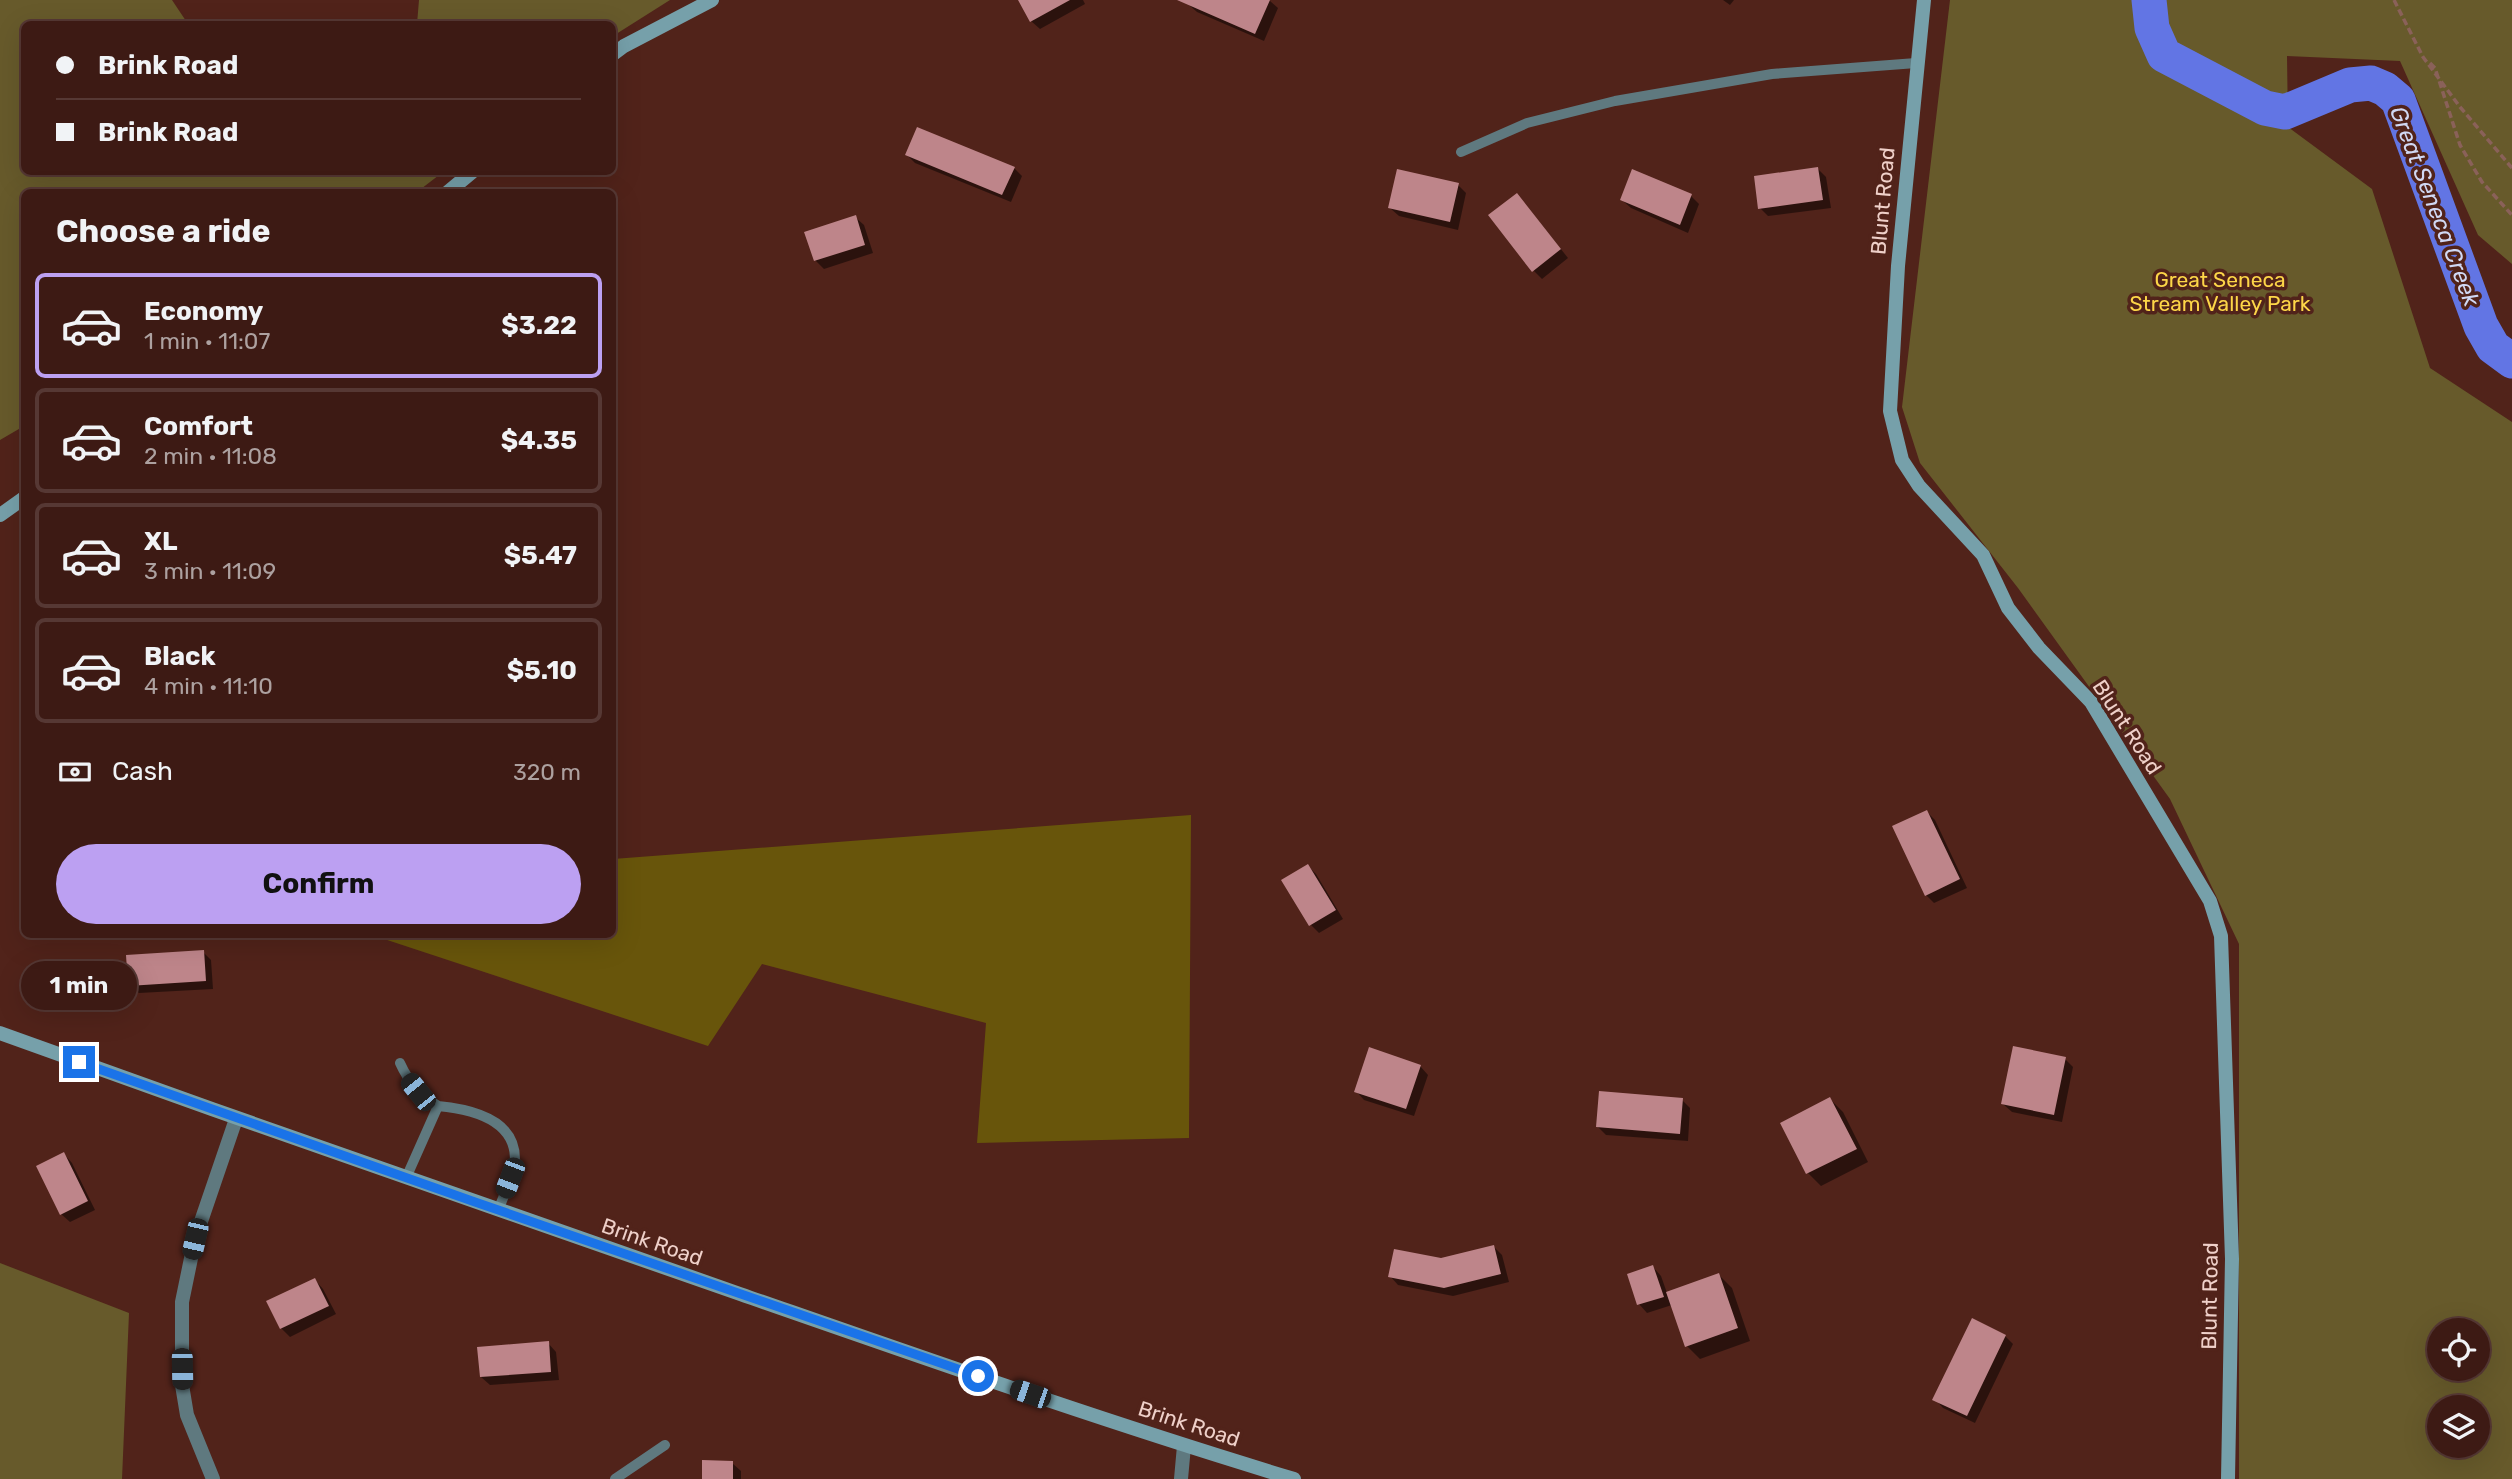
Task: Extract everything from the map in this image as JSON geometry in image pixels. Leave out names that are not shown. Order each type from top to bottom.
[{"type":"street","points":[[616,52],[712,0]]},
{"type":"street","name":"Blunt Road","points":[[1924,0],[1898,266],[1890,411],[1902,460],[1919,486],[1983,555],[2008,608],[2039,648],[2091,702],[2210,901],[2221,936],[2232,1259],[2228,1479]]},
{"type":"street","points":[[452,189],[468,175]]},
{"type":"street","points":[[0,515],[21,500]]},
{"type":"street","name":"Brink Road","points":[[0,1033],[498,1210],[1184,1446],[1294,1479]]},
{"type":"street","points":[[213,1479],[187,1415],[182,1385],[182,1303],[195,1239],[236,1119]]},
{"type":"street","points":[[1181,1479],[1184,1446]]},
{"type":"lane","points":[[1461,152],[1527,122],[1615,101],[1772,74],[1916,63]]},
{"type":"lane","points":[[400,1063],[418,1092],[438,1106],[463,1108],[481,1115],[506,1131],[513,1143],[515,1161],[498,1210]]},
{"type":"lane","points":[[406,1178],[438,1106]]},
{"type":"lane","points":[[615,1479],[665,1446]]},
{"type":"path","points":[[2394,0],[2423,57],[2460,107],[2512,167]]},
{"type":"path","points":[[2423,57],[2435,68],[2460,145],[2483,182],[2512,215]]},
{"type":"shaded area","points":[[1191,815],[1189,1138],[977,1143],[986,1023],[762,964],[708,1046],[381,938],[616,938],[616,859]]},
{"type":"green space","points":[[0,0],[172,0],[186,21],[21,21],[21,175],[439,175],[421,189],[21,189],[21,428],[0,440]]},
{"type":"green space","points":[[419,0],[670,0],[616,34],[616,21],[417,21]]},
{"type":"green space","name":"Great Seneca Stream Valley Park","points":[[1950,0],[2512,0],[2512,264],[2478,235],[2400,61],[2287,56],[2288,127],[2372,189],[2430,368],[2512,422],[2512,1479],[2239,1479],[2239,944],[2170,799],[2018,588],[1920,463],[1902,407]]},
{"type":"green space","points":[[0,1263],[129,1313],[122,1479],[0,1479]]},
{"type":"building","points":[[1018,0],[1070,0],[1030,22]]},
{"type":"building","points":[[1177,0],[1270,0],[1255,34]]},
{"type":"building","points":[[917,127],[1015,167],[1002,195],[905,155]]},
{"type":"building","points":[[1818,167],[1823,200],[1758,209],[1754,176]]},
{"type":"building","points":[[1397,169],[1459,183],[1450,222],[1388,208]]},
{"type":"building","points":[[1632,169],[1692,194],[1680,225],[1620,200]]},
{"type":"building","points":[[1517,193],[1561,249],[1532,272],[1488,215]]},
{"type":"building","points":[[856,215],[865,245],[814,261],[804,232]]},
{"type":"building","points":[[1927,810],[1960,879],[1925,896],[1892,826]]},
{"type":"building","points":[[1308,864],[1336,910],[1309,926],[1281,880]]},
{"type":"building","points":[[204,950],[206,981],[128,986],[126,955]]},
{"type":"building","points":[[2013,1046],[2066,1057],[2054,1115],[2001,1104]]},
{"type":"building","points":[[1369,1047],[1421,1065],[1406,1109],[1354,1092]]},
{"type":"building","points":[[1599,1091],[1683,1098],[1680,1134],[1596,1127]]},
{"type":"building","points":[[1830,1097],[1857,1149],[1806,1174],[1780,1123]]},
{"type":"building","points":[[64,1152],[88,1201],[60,1215],[36,1166]]},
{"type":"building","points":[[1494,1245],[1501,1274],[1444,1288],[1388,1277],[1394,1249],[1441,1258]]},
{"type":"building","points":[[1653,1265],[1664,1297],[1637,1305],[1627,1274]]},
{"type":"building","points":[[1719,1273],[1738,1328],[1685,1347],[1666,1292]]},
{"type":"building","points":[[315,1278],[329,1306],[280,1329],[266,1301]]},
{"type":"building","points":[[1972,1318],[2006,1335],[1967,1416],[1932,1400]]},
{"type":"building","points":[[549,1341],[551,1372],[480,1377],[477,1347]]},
{"type":"building","points":[[702,1460],[733,1461],[733,1479],[702,1479]]},
{"type":"waterway","name":"Great Seneca Creek","points":[[2149,0],[2152,28],[2164,55],[2265,108],[2285,112],[2350,85],[2371,83],[2385,89],[2398,100],[2481,326],[2493,347],[2512,361]]},
{"type":"route","points":[[79,1062],[978,1376]]}]
